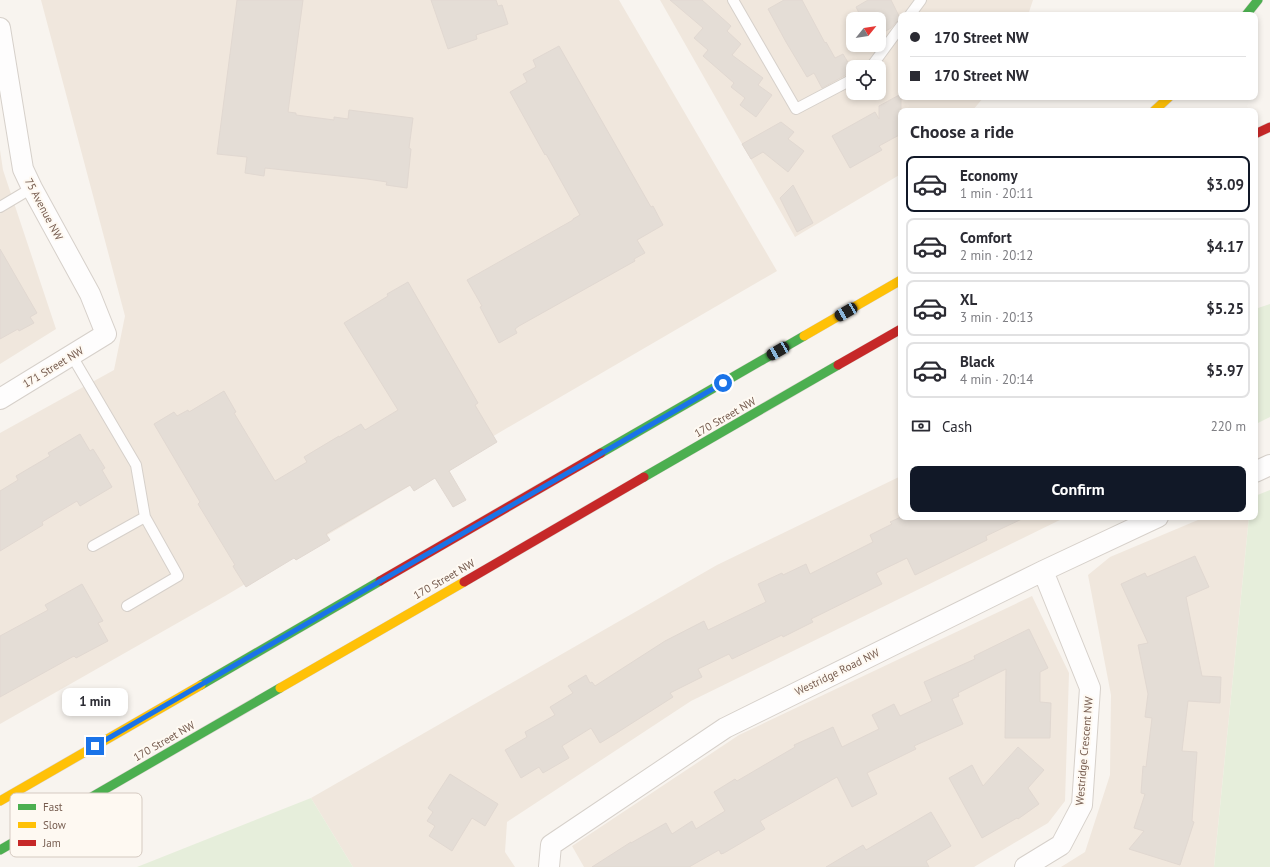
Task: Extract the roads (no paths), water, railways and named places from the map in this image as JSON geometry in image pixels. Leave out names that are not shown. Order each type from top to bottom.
[{"type":"main road","points":[[1248,12],[1258,0]]},
{"type":"main road","points":[[1157,108],[1166,100]]},
{"type":"main road","points":[[1258,133],[1270,127]]},
{"type":"main road","points":[[14,793],[898,282]]},
{"type":"main road","name":"170 Street NW","points":[[99,793],[898,331]]},
{"type":"main road","points":[[0,801],[10,795]]},
{"type":"main road","name":"170 Street NW","points":[[0,850],[10,844]]},
{"type":"street","name":"75 Avenue NW","points":[[0,28],[23,169],[90,294],[106,334]]},
{"type":"street","name":"171 Street NW","points":[[0,399],[106,334]]},
{"type":"street","points":[[1258,471],[1270,465]]},
{"type":"street","name":"Westridge Road NW","points":[[549,867],[552,845],[725,728],[1043,571],[1152,520]]},
{"type":"street","name":"Westridge Crescent NW","points":[[1025,867],[1061,845],[1082,805],[1090,688],[1043,571]]},
{"type":"lane","points":[[734,0],[796,109],[846,83]]},
{"type":"lane","points":[[912,12],[921,0]]},
{"type":"lane","points":[[876,60],[898,30]]},
{"type":"lane","points":[[0,207],[32,188]]},
{"type":"lane","points":[[72,356],[136,465],[145,517],[178,576],[127,606]]},
{"type":"lane","points":[[93,546],[145,517]]}]
